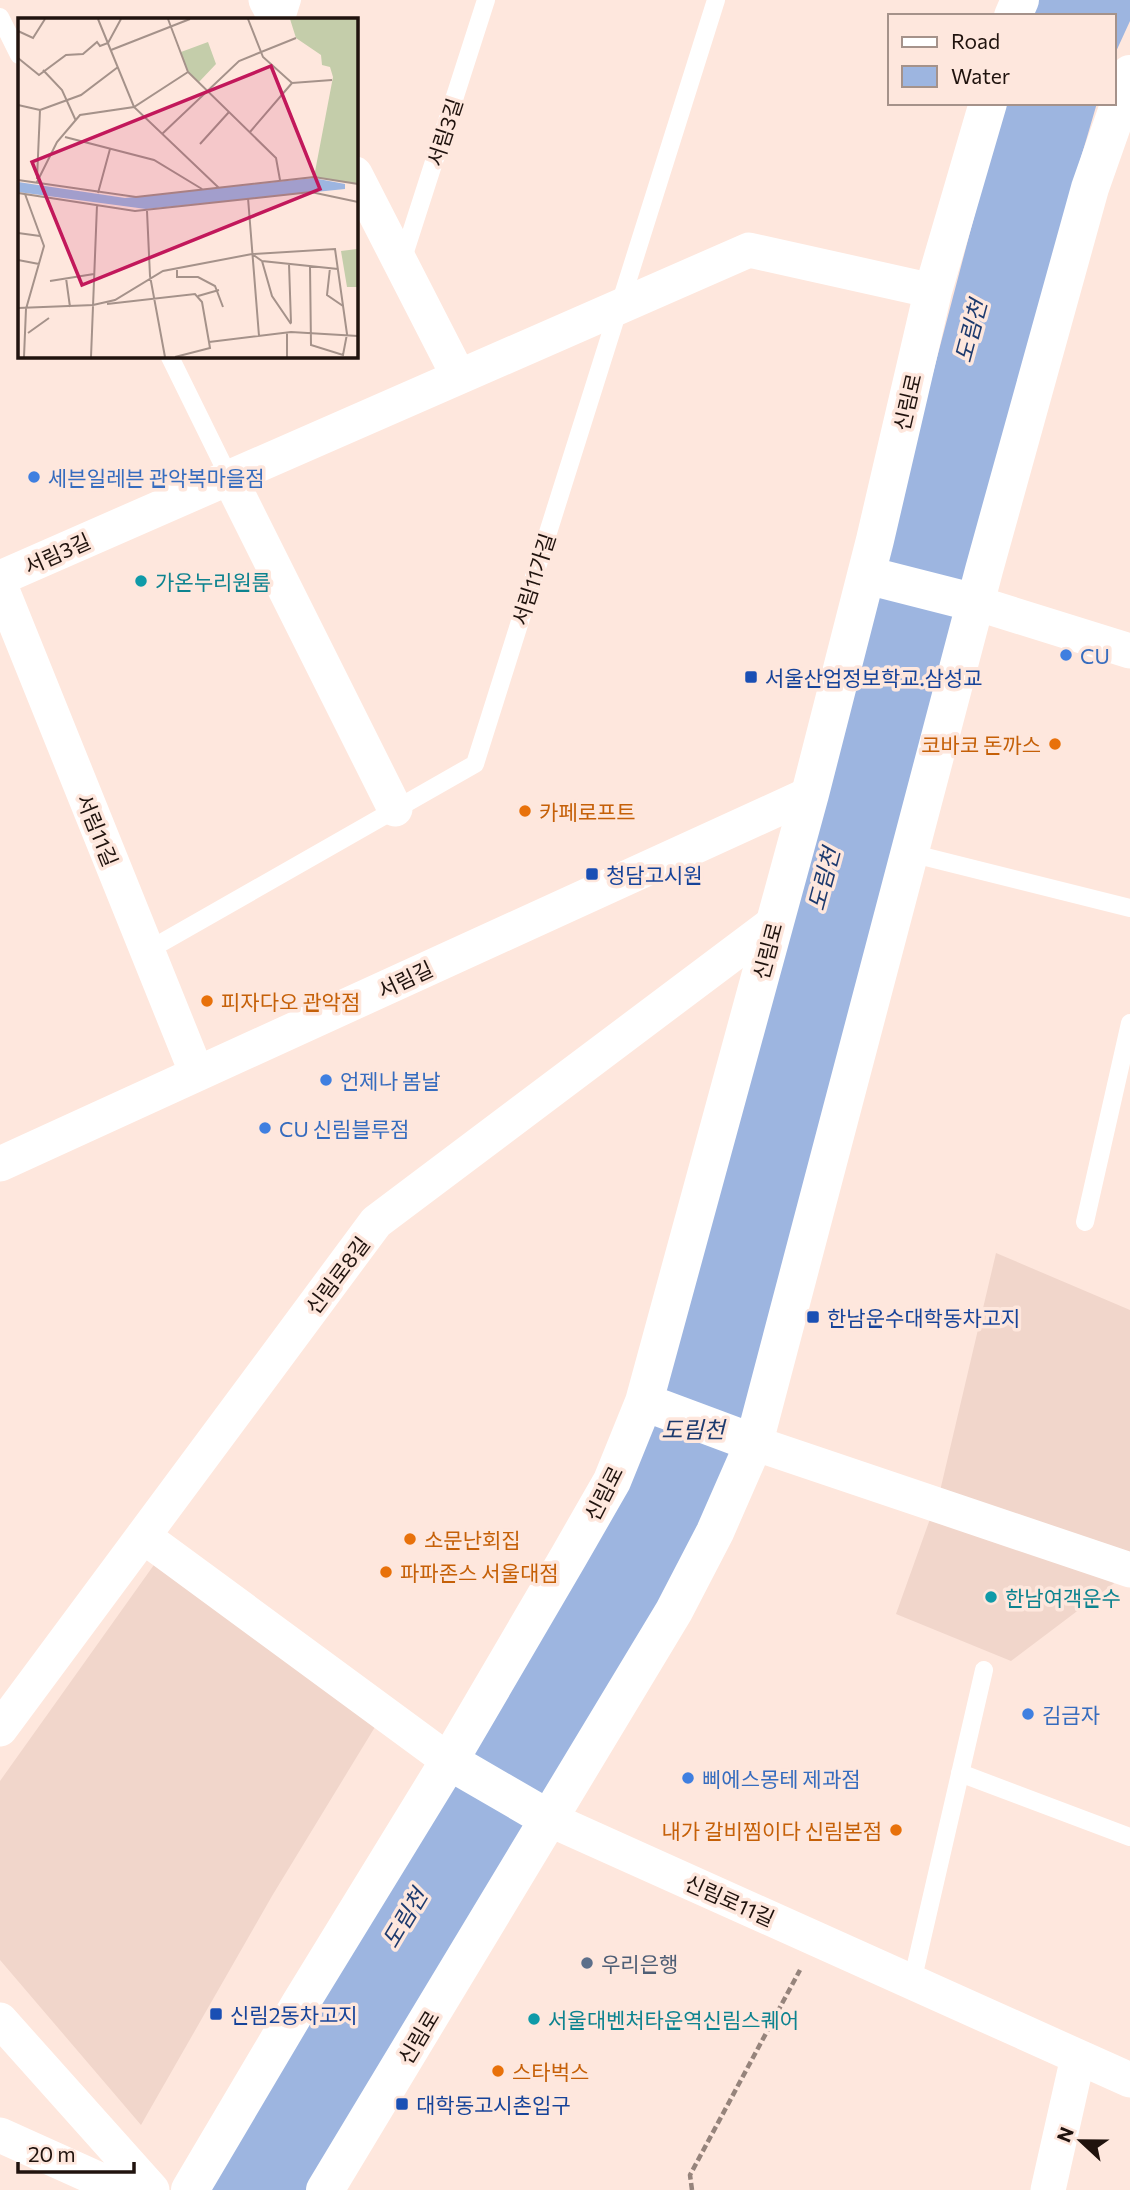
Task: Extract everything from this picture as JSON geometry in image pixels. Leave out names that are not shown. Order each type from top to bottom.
[{"type":"main road","name":"신림로","points":[[326,2190],[538,1813],[674,1611],[715,1532],[754,1443],[976,603],[1090,188],[1130,74]]},
{"type":"main road","name":"신림로","points":[[190,2190],[300,2004],[453,1764],[612,1481],[647,1403],[810,794],[866,575],[933,291],[987,105]]},
{"type":"main road","points":[[866,575],[976,603]]},
{"type":"main road","points":[[647,1403],[754,1443]]},
{"type":"main road","points":[[453,1764],[538,1813]]},
{"type":"street","points":[[266,0],[275,18]]},
{"type":"street","points":[[357,178],[459,377]]},
{"type":"street","points":[[620,307],[749,250],[933,291]]},
{"type":"street","name":"서림3길","points":[[0,578],[620,307]]},
{"type":"street","points":[[229,477],[395,810]]},
{"type":"street","name":"서림11길","points":[[0,585],[197,1074]]},
{"type":"street","points":[[976,603],[1130,652]]},
{"type":"street","name":"서림길","points":[[0,1164],[810,794]]},
{"type":"street","name":"신림로8길","points":[[0,1728],[376,1222],[775,922]]},
{"type":"street","points":[[754,1443],[1130,1570]]},
{"type":"street","points":[[143,1536],[453,1764]]},
{"type":"street","name":"신림로11길","points":[[538,1813],[1130,2080]]},
{"type":"street","points":[[0,2020],[152,2190]]},
{"type":"street","points":[[1048,2190],[1078,2057]]},
{"type":"street","points":[[0,2135],[122,2190]]},
{"type":"lane","points":[[286,18],[292,0]]},
{"type":"lane","name":"서림3길","points":[[401,264],[486,0]]},
{"type":"lane","name":"서림11가길","points":[[147,951],[475,764],[716,0]]},
{"type":"lane","points":[[0,17],[18,53]]},
{"type":"lane","points":[[170,357],[229,477]]},
{"type":"lane","points":[[910,853],[1130,908]]},
{"type":"lane","points":[[1085,1222],[1130,1023]]},
{"type":"lane","points":[[912,1982],[984,1670]]},
{"type":"lane","points":[[960,1773],[1130,1837]]},
{"type":"path","points":[[692,2190],[690,2175],[816,1939]]},
{"type":"shaded area","points":[[996,1253],[1130,1310],[1130,1575],[1121,1578],[1011,1661],[896,1614],[940,1491]]},
{"type":"shaded area","points":[[156,1562],[378,1722],[272,1896],[141,2125],[0,1960],[0,1781]]},
{"type":"water","points":[[1036,0],[1130,0],[1130,21],[1116,52],[1116,14],[1030,14]]},
{"type":"water","name":"도림천","points":[[1003,105],[1096,105],[738,1443],[658,1610],[312,2190],[210,2190],[577,1571],[878,582]]},
{"type":"place","name":"세븐일레븐 관악복마을점","points":[[34,477]]},
{"type":"place","name":"가온누리원룸","points":[[141,581]]},
{"type":"place","name":"CU","points":[[1066,655]]},
{"type":"place","name":"서울산업정보학교.삼성교","points":[[751,677]]},
{"type":"place","name":"코바코 돈까스","points":[[1055,744]]},
{"type":"place","name":"카페로프트","points":[[525,811]]},
{"type":"place","name":"청담고시원","points":[[592,874]]},
{"type":"place","name":"피자다오 관악점","points":[[207,1001]]},
{"type":"place","name":"언제나 봄날","points":[[326,1080]]},
{"type":"place","name":"CU 신림블루점","points":[[265,1128]]},
{"type":"place","name":"한남운수대학동차고지","points":[[813,1317]]},
{"type":"place","name":"소문난회집","points":[[410,1539]]},
{"type":"place","name":"파파존스 서울대점","points":[[386,1572]]},
{"type":"place","name":"한남여객운수","points":[[991,1597]]},
{"type":"place","name":"김금자","points":[[1028,1714]]},
{"type":"place","name":"삐에스몽테 제과점","points":[[688,1778]]},
{"type":"place","name":"내가 갈비찜이다 신림본점","points":[[896,1830]]},
{"type":"place","name":"우리은행","points":[[587,1963]]},
{"type":"place","name":"신림2동차고지","points":[[216,2014]]},
{"type":"place","name":"서울대벤처타운역신림스퀘어","points":[[534,2019]]},
{"type":"place","name":"스타벅스","points":[[498,2071]]},
{"type":"place","name":"대학동고시촌입구","points":[[402,2104]]}]
